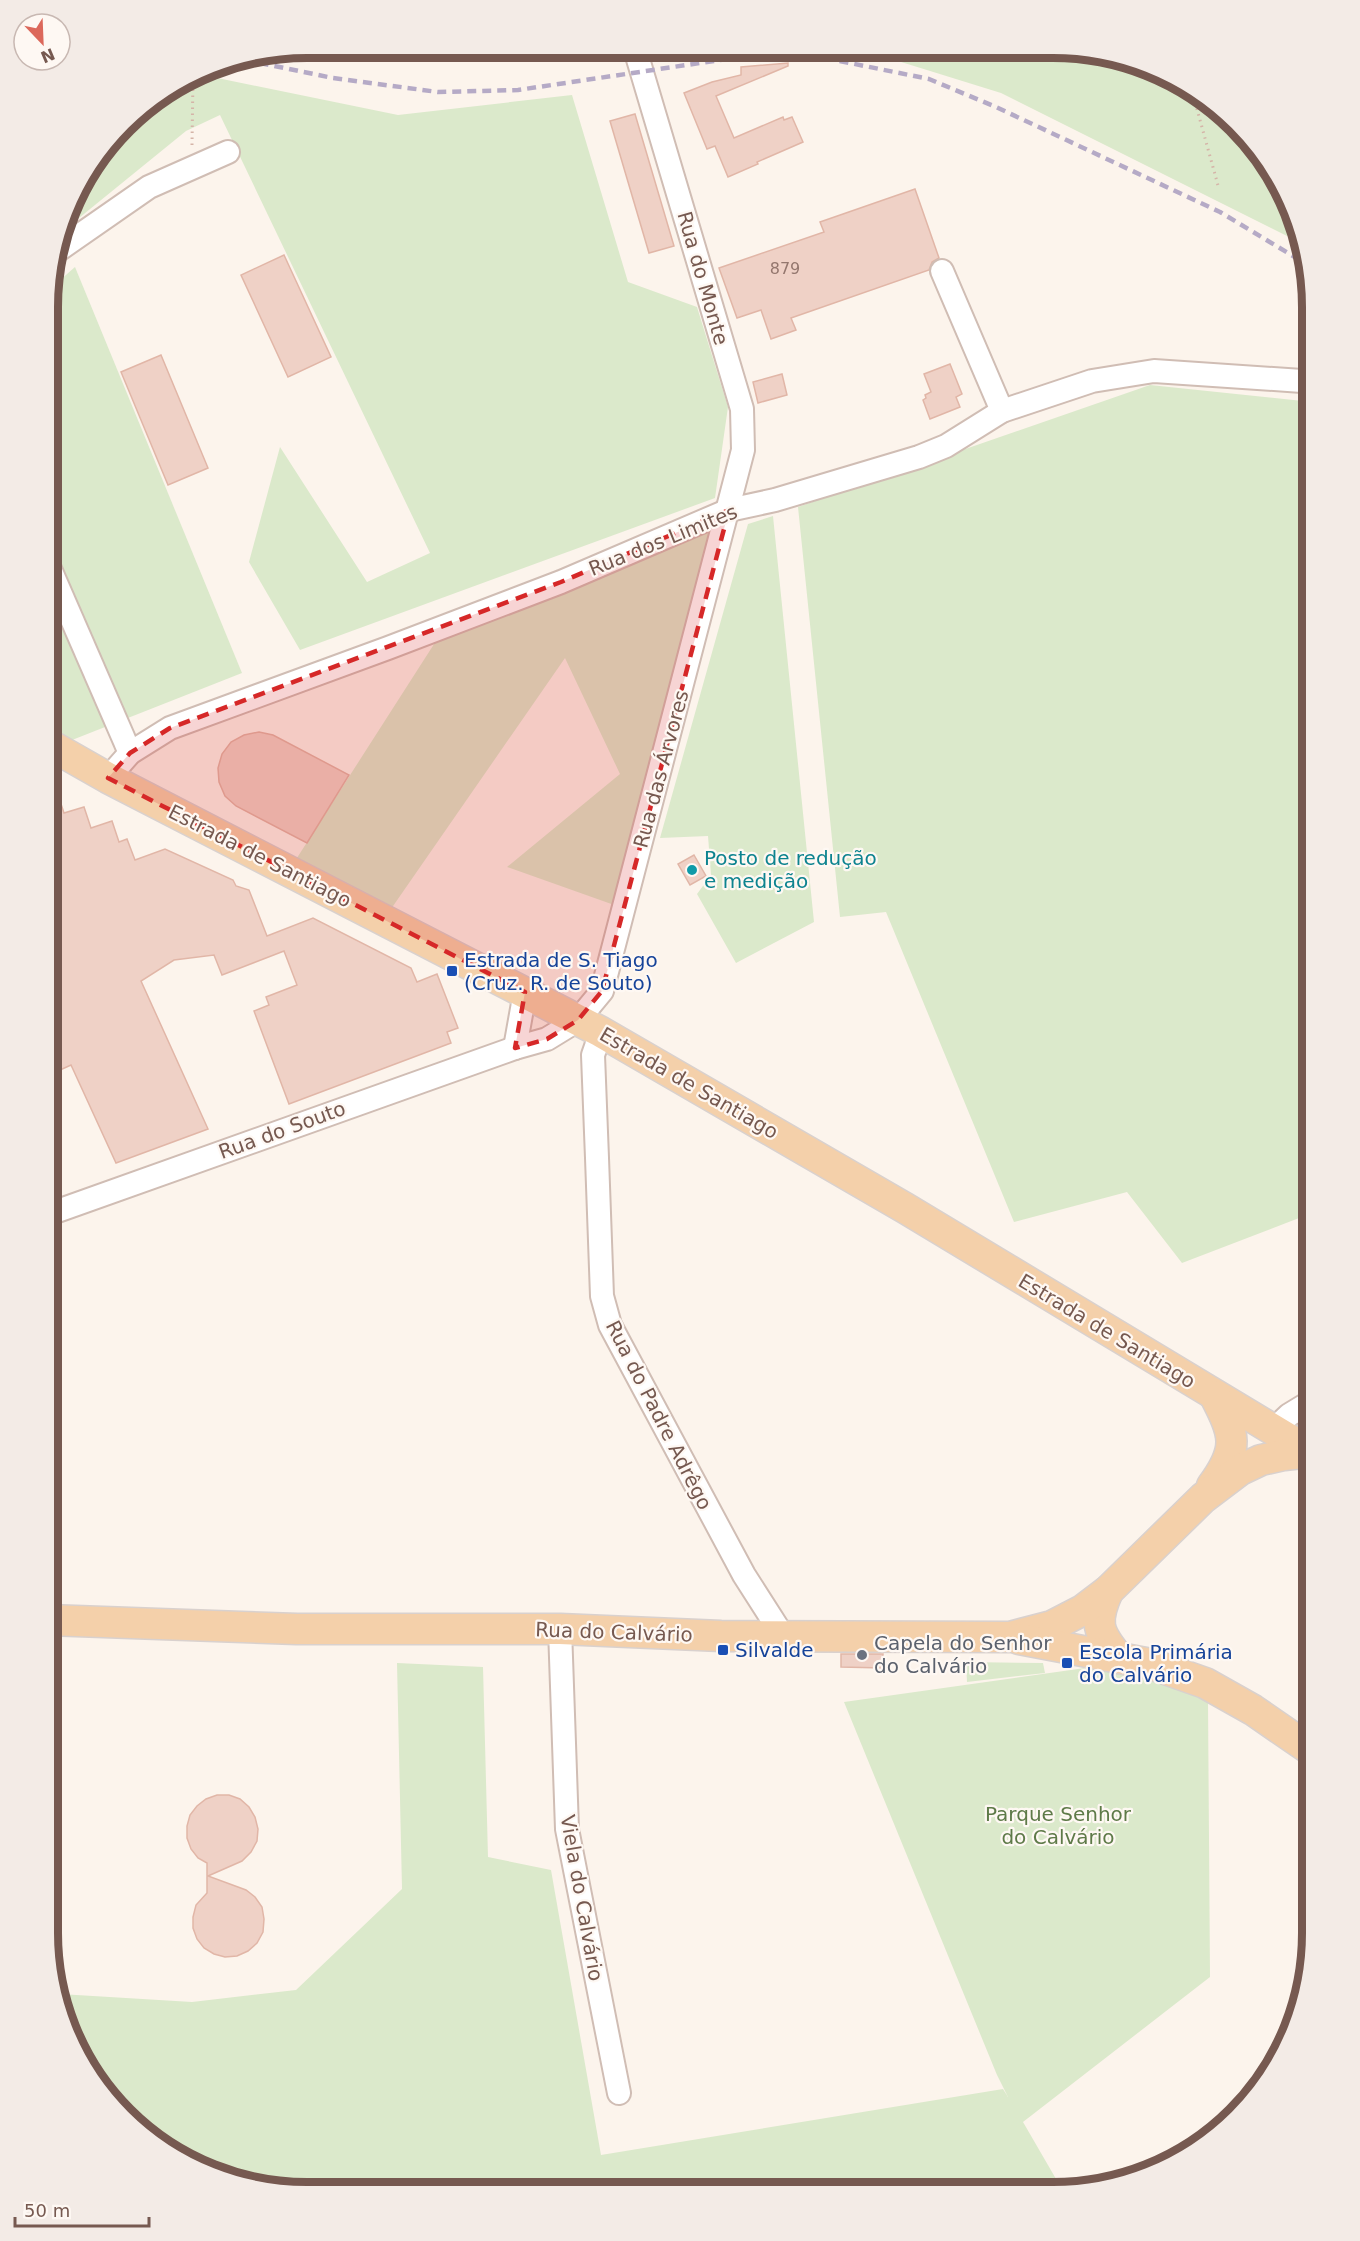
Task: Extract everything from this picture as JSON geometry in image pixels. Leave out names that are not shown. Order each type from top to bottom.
[{"type":"main road","name":"Estrada de Santiago","points":[[58,753],[589,1026],[905,1208],[1302,1448]]},
{"type":"main road","points":[[1215,1396],[1229,1424],[1236,1459],[1261,1460],[1302,1454]]},
{"type":"main road","name":"Rua do Calvário","points":[[58,1620],[297,1629],[560,1629],[721,1636],[1010,1637],[1052,1626],[1083,1610],[1108,1590],[1203,1498],[1236,1459],[1246,1433],[1254,1430],[1273,1430]]},
{"type":"main road","points":[[1108,1590],[1100,1610],[1100,1626],[1106,1642],[1119,1658]]},
{"type":"main road","points":[[1010,1637],[1151,1664],[1205,1683],[1253,1710],[1302,1744]]},
{"type":"street","name":"Rua do Monte","points":[[639,58],[742,410],[743,450],[729,510]]},
{"type":"street","points":[[67,243],[149,188],[228,152]]},
{"type":"street","points":[[942,271],[1002,411]]},
{"type":"street","name":"Rua dos Limites","points":[[108,778],[130,753],[170,728],[539,590],[729,510],[775,500],[919,457],[946,446],[1002,411],[1092,381],[1154,371],[1302,381]]},
{"type":"street","name":"Rua das Árvores","points":[[589,1026],[602,991],[729,510]]},
{"type":"street","points":[[58,587],[130,753]]},
{"type":"street","points":[[515,1048],[525,992]]},
{"type":"street","name":"Rua do Souto","points":[[58,1211],[515,1048],[589,1026]]},
{"type":"street","name":"Rua do Padre Adrêgo","points":[[589,1026],[593,1055],[602,1296],[610,1325],[744,1575],[783,1636]]},
{"type":"street","points":[[1273,1430],[1289,1415],[1302,1407]]},
{"type":"street","name":"Viela do Calvário","points":[[560,1629],[567,1829],[619,2093]]},
{"type":"path","points":[[192,168],[193,86]]},
{"type":"path","points":[[1195,103],[1219,189]]},
{"type":"highlighted area","points":[[729,510],[602,991],[578,1020],[547,1039],[515,1048],[525,992],[108,778],[130,753],[170,728],[561,582]]},
{"type":"green space","points":[[888,58],[1069,59],[1101,63],[1148,77],[1191,100],[1217,120],[1240,143],[1260,169],[1276,197],[1292,238],[1001,93]]},
{"type":"green space","points":[[212,77],[398,115],[572,95],[628,282],[697,307],[728,407],[715,498],[300,650],[249,562],[280,447],[367,582],[430,553],[220,115],[186,131],[74,222],[84,197],[100,169],[131,131],[169,100]]},
{"type":"green space","points":[[75,267],[242,673],[67,742],[58,737],[58,307],[60,280]]},
{"type":"green space","points":[[1150,385],[1302,401],[1302,1217],[1182,1263],[1127,1192],[1014,1222],[886,912],[840,917],[798,507]]},
{"type":"green space","points":[[773,516],[814,922],[736,963],[697,894],[711,875],[708,836],[660,838],[748,524]]},
{"type":"green space","points":[[716,528],[617,906],[507,867],[620,774],[565,658],[391,909],[295,861],[436,641]]},
{"type":"green space","points":[[966,1662],[1043,1663],[1045,1673],[967,1682]]},
{"type":"green space","name":"Parque Senhor do Calvário","points":[[397,1663],[483,1667],[488,1857],[551,1870],[601,2155],[1003,2089],[1008,2097],[844,1702],[1099,1666],[1161,1682],[1208,1701],[1210,1977],[1023,2122],[1058,2182],[291,2182],[259,2178],[212,2164],[197,2157],[169,2141],[143,2121],[120,2098],[100,2072],[77,2029],[66,1994],[192,2002],[296,1990],[402,1889]]},
{"type":"building","points":[[788,63],[788,66],[716,96],[734,138],[783,117],[784,120],[792,117],[803,142],[728,177],[715,146],[707,149],[684,93],[712,82],[741,75],[741,67]]},
{"type":"building","points":[[635,114],[674,246],[649,253],[610,121]]},
{"type":"building","points":[[915,189],[939,258],[932,262],[929,270],[791,318],[796,330],[771,339],[761,310],[737,318],[719,268],[824,232],[820,222]]},
{"type":"building","points":[[284,255],[331,357],[288,377],[241,275]]},
{"type":"building","points":[[161,355],[208,468],[168,485],[121,372]]},
{"type":"building","points":[[950,364],[962,394],[956,397],[960,407],[930,419],[923,400],[926,398],[925,395],[931,392],[924,374]]},
{"type":"building","points":[[782,374],[787,395],[758,403],[753,382]]},
{"type":"building","points":[[259,732],[273,735],[349,775],[307,843],[236,806],[225,796],[219,782],[218,768],[222,754],[231,742],[244,735]]},
{"type":"building","points":[[58,795],[64,813],[84,807],[91,828],[112,821],[119,842],[127,839],[135,860],[165,849],[233,880],[236,886],[249,890],[267,936],[313,918],[411,968],[417,982],[437,974],[458,1028],[447,1032],[451,1043],[289,1104],[254,1011],[269,1005],[266,997],[297,985],[284,951],[222,975],[214,955],[174,960],[141,981],[208,1129],[116,1163],[71,1065],[58,1071]]},
{"type":"building","name":"Posto de redução e medição","points":[[694,855],[706,876],[690,885],[678,864]]},
{"type":"building","points":[[841,1654],[883,1654],[883,1668],[841,1667]]},
{"type":"building","points":[[217,1795],[229,1795],[240,1799],[255,1817],[258,1829],[257,1841],[242,1861],[208,1876],[246,1890],[262,1907],[263,1932],[257,1943],[248,1951],[237,1956],[225,1957],[204,1948],[193,1928],[196,1905],[207,1893],[207,1863],[198,1858],[191,1849],[187,1838],[187,1826],[190,1815],[197,1806]]},
{"type":"railway","points":[[259,63],[333,78],[438,92],[518,90],[741,58]]},
{"type":"railway","points":[[810,58],[830,59],[929,79],[996,107],[1220,212],[1297,258]]},
{"type":"place","name":"Posto de redução e medição","points":[[692,870]]},
{"type":"place","name":"Estrada de S. Tiago (Cruz. R. de Souto)","points":[[452,971]]},
{"type":"place","name":"Silvalde","points":[[723,1650]]},
{"type":"place","name":"Capela do Senhor do Calvário","points":[[862,1655]]},
{"type":"place","name":"Escola Primária do Calvário","points":[[1067,1663]]}]
